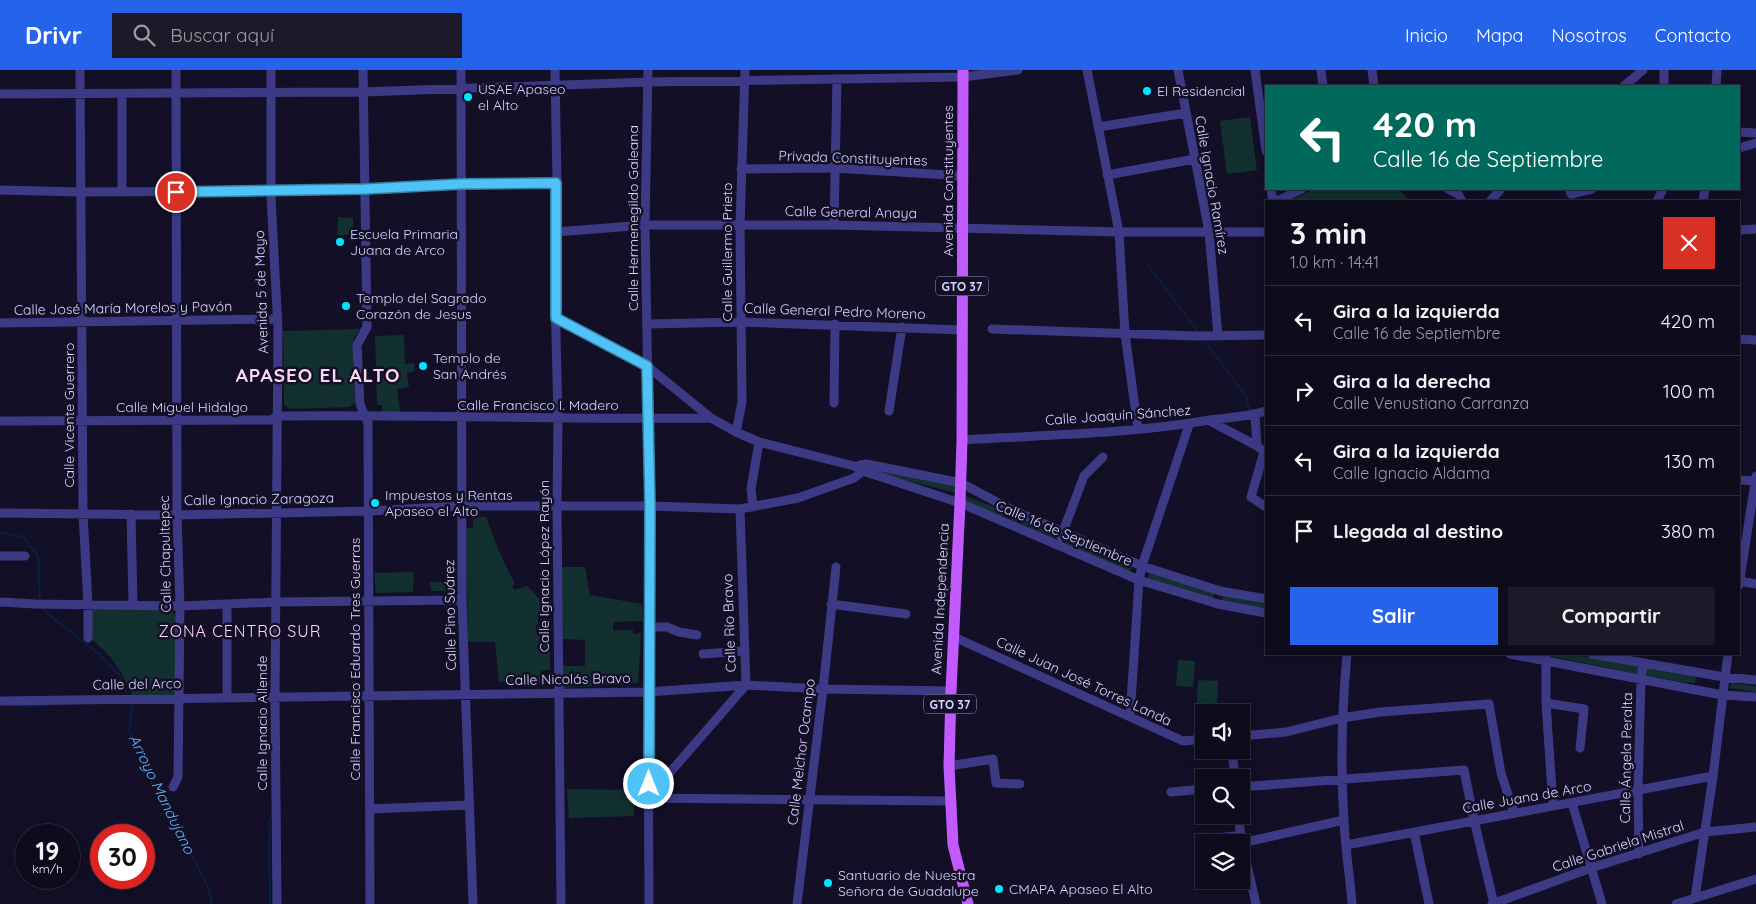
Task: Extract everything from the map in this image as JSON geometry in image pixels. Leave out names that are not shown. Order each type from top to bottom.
[{"type":"main road","name":"Avenida Constituyentes","points":[[960,502],[964,176],[963,74]]},
{"type":"main road","name":"Avenida Independencia","points":[[960,502],[949,766],[953,845],[968,904]]},
{"type":"street","name":"Calle Vicente Guerrero","points":[[80,70],[83,514],[88,638]]},
{"type":"street","name":"Calle Chapultepec","points":[[173,787],[178,777],[180,606],[177,515],[176,70]]},
{"type":"street","name":"Avenida 5 de Mayo","points":[[271,70],[271,191],[277,319],[276,512]]},
{"type":"street","points":[[363,70],[365,189]]},
{"type":"street","name":"Calle Pino Suárez","points":[[461,70],[462,600],[473,904]]},
{"type":"street","name":"Calle Ignacio López Rayón","points":[[555,70],[557,506],[562,904]]},
{"type":"street","name":"Calle Hermenegildo Galeana","points":[[648,70],[645,225],[650,506],[648,692],[649,904]]},
{"type":"street","name":"Calle Guillermo Prieto","points":[[736,432],[742,402],[740,225],[745,70]]},
{"type":"street","points":[[0,94],[363,92],[461,87],[837,79],[1018,70]]},
{"type":"street","points":[[1087,70],[1119,232],[1125,334],[1138,430]]},
{"type":"street","name":"Calle Ignacio Ramírez","points":[[1178,70],[1209,232],[1218,336]]},
{"type":"street","points":[[1255,70],[1265,145]]},
{"type":"street","points":[[1320,70],[1323,85]]},
{"type":"street","points":[[1372,70],[1374,85]]},
{"type":"street","points":[[1625,85],[1643,70]]},
{"type":"street","points":[[1664,70],[1664,85]]},
{"type":"street","points":[[1716,70],[1716,85]]},
{"type":"street","points":[[834,225],[837,79]]},
{"type":"street","points":[[122,94],[122,191]]},
{"type":"street","points":[[1098,127],[1186,112]]},
{"type":"street","points":[[1740,132],[1756,133]]},
{"type":"street","points":[[1740,148],[1756,142]]},
{"type":"street","points":[[1107,176],[1195,159]]},
{"type":"street","name":"Privada Constituyentes","points":[[741,169],[835,168],[964,176]]},
{"type":"street","points":[[0,190],[81,192],[271,191],[461,184],[556,183]]},
{"type":"street","name":"Calle Francisco Eduardo Tres Guerras","points":[[365,189],[367,327],[357,345],[360,404],[368,423],[370,904]]},
{"type":"street","points":[[1279,200],[1300,190]]},
{"type":"street","points":[[1450,190],[1458,194],[1461,200]]},
{"type":"street","points":[[1491,200],[1500,190]]},
{"type":"street","points":[[1569,195],[1588,190]]},
{"type":"street","name":"Calle General Anaya","points":[[556,232],[645,225],[834,225],[1119,232],[1265,232]]},
{"type":"street","points":[[1740,230],[1756,229]]},
{"type":"street","name":"Calle 16 de Septiembre","points":[[556,318],[647,366],[711,418],[759,442],[861,467],[961,483],[1010,509],[1142,566],[1220,591],[1265,599]]},
{"type":"street","name":"Calle José María Morelos y Pavón","points":[[0,323],[277,319]]},
{"type":"street","name":"Calle General Pedro Moreno","points":[[647,324],[741,322],[962,330]]},
{"type":"street","points":[[834,403],[835,324]]},
{"type":"street","points":[[889,411],[902,327]]},
{"type":"street","points":[[992,328],[1197,336],[1265,335]]},
{"type":"street","points":[[1740,338],[1756,338]]},
{"type":"street","points":[[1210,420],[1255,415],[1265,411]]},
{"type":"street","name":"Calle Francisco I. Madero","points":[[364,415],[558,419],[711,418]]},
{"type":"street","name":"Calle Miguel Hidalgo","points":[[0,421],[271,420],[277,416],[364,415]]},
{"type":"street","points":[[1255,415],[1263,450],[1251,497],[1265,506]]},
{"type":"street","name":"Calle Joaquín Sánchez","points":[[962,440],[1138,430],[1189,425],[1210,420],[1263,450]]},
{"type":"street","points":[[1130,717],[1139,580],[1189,425]]},
{"type":"street","points":[[753,507],[752,489],[759,442]]},
{"type":"street","points":[[1057,545],[1084,476],[1103,457]]},
{"type":"street","name":"Calle 16 de Septiembre","points":[[861,467],[960,502],[1139,580],[1218,604],[1265,613]]},
{"type":"street","name":"Calle Ignacio Zaragoza","points":[[0,513],[177,515],[369,511],[462,506],[650,506],[740,509],[798,498],[854,478],[861,467]]},
{"type":"street","points":[[1740,576],[1756,476]]},
{"type":"street","points":[[1740,480],[1756,481]]},
{"type":"street","name":"Calle Río Bravo","points":[[649,784],[666,777],[746,685],[740,509]]},
{"type":"street","points":[[1004,522],[1010,509]]},
{"type":"street","name":"Calle Ignacio Allende","points":[[276,512],[277,904]]},
{"type":"street","points":[[131,514],[133,604]]},
{"type":"street","points":[[0,556],[25,556]]},
{"type":"street","name":"Calle Melchor Ocampo","points":[[797,904],[836,568]]},
{"type":"street","points":[[1740,582],[1756,584]]},
{"type":"street","points":[[1218,604],[1220,591]]},
{"type":"street","points":[[0,602],[180,606],[276,602],[462,600]]},
{"type":"street","points":[[227,604],[227,697]]},
{"type":"street","points":[[831,604],[906,614]]},
{"type":"street","points":[[649,627],[667,627],[678,632],[697,635]]},
{"type":"street","name":"Calle Juan José Torres Landa","points":[[954,636],[1182,741],[1195,740]]},
{"type":"street","points":[[703,654],[744,651]]},
{"type":"street","points":[[1347,655],[1342,718],[1342,779],[1352,904]]},
{"type":"street","points":[[1522,655],[1545,657],[1722,695],[1756,697]]},
{"type":"street","points":[[1597,655],[1724,677],[1756,680]]},
{"type":"street","points":[[1695,898],[1713,776],[1728,655]]},
{"type":"street","points":[[1545,657],[1546,704],[1553,806]]},
{"type":"street","name":"Calle Ángela Peralta","points":[[1639,854],[1638,790],[1643,664]]},
{"type":"street","points":[[1698,690],[1700,673]]},
{"type":"street","name":"Calle Nicolás Bravo","points":[[275,696],[648,692],[746,685],[823,689],[951,691]]},
{"type":"street","name":"Calle del Arco","points":[[0,701],[275,696]]},
{"type":"street","points":[[1250,735],[1286,732],[1342,718],[1380,712],[1489,704],[1501,773],[1514,813]]},
{"type":"street","points":[[1546,704],[1584,709],[1580,748]]},
{"type":"street","points":[[949,766],[993,759],[996,783],[1020,784]]},
{"type":"street","points":[[1250,786],[1464,770],[1493,904]]},
{"type":"street","name":"Calle Juana de Arco","points":[[1346,845],[1713,776]]},
{"type":"street","points":[[1171,792],[1195,790]]},
{"type":"street","points":[[648,798],[950,801]]},
{"type":"street","points":[[1572,803],[1602,904]]},
{"type":"street","points":[[370,809],[469,805]]},
{"type":"street","points":[[1250,837],[1344,820]]},
{"type":"street","name":"Calle Gabriela Mistral","points":[[1493,904],[1592,868],[1705,832],[1756,827]]},
{"type":"street","points":[[1414,832],[1429,904]]},
{"type":"street","points":[[1250,878],[1256,904]]},
{"type":"street","points":[[1676,904],[1756,879]]},
{"type":"green space","points":[[1250,117],[1257,170],[1227,174],[1220,121]]},
{"type":"green space","points":[[1313,190],[1400,190],[1409,200],[1290,200]]},
{"type":"green space","points":[[338,217],[353,218],[353,235],[337,235]]},
{"type":"green space","points":[[361,329],[353,339],[355,403],[349,407],[290,409],[284,405],[283,331]]},
{"type":"green space","points":[[404,335],[405,364],[414,363],[415,371],[407,373],[409,387],[397,389],[401,415],[382,415],[382,405],[377,405],[375,336]]},
{"type":"green space","points":[[882,469],[957,486],[956,493],[878,473],[875,470]]},
{"type":"green space","points":[[966,496],[1005,511],[1002,517],[965,501]]},
{"type":"green space","points":[[1012,514],[1057,533],[1054,539],[1010,519]]},
{"type":"green space","points":[[473,517],[486,517],[498,549],[515,584],[512,586],[514,590],[527,586],[540,599],[549,599],[550,611],[538,611],[536,632],[550,632],[550,670],[541,670],[540,678],[550,680],[551,683],[499,682],[495,642],[468,642],[466,528],[473,528]]},
{"type":"green space","points":[[1067,539],[1132,566],[1130,572],[1065,543]]},
{"type":"green space","points":[[561,567],[585,567],[590,595],[642,604],[643,621],[613,622],[613,630],[633,630],[633,634],[641,633],[638,683],[562,688],[563,666],[585,666],[585,640],[563,639]]},
{"type":"green space","points":[[414,572],[413,592],[376,593],[374,573]]},
{"type":"green space","points":[[1149,573],[1215,592],[1213,599],[1147,580]]},
{"type":"green space","points":[[430,582],[450,582],[451,591],[431,591]]},
{"type":"green space","points":[[1223,596],[1265,604],[1265,609],[1222,600]]},
{"type":"green space","points":[[170,608],[176,617],[176,695],[132,695],[116,664],[91,639],[91,613],[94,609]]},
{"type":"green space","points":[[1576,655],[1696,674],[1695,683],[1675,681],[1549,656]]},
{"type":"green space","points":[[1178,660],[1195,661],[1193,687],[1176,686]]},
{"type":"green space","points":[[1198,680],[1218,681],[1217,704],[1197,704]]},
{"type":"green space","points":[[1731,683],[1756,686],[1756,692],[1730,688]]},
{"type":"green space","points":[[567,789],[635,790],[634,816],[569,818]]},
{"type":"waterway","points":[[1148,265],[1199,333]]},
{"type":"waterway","points":[[1203,339],[1246,396],[1250,412]]},
{"type":"waterway","name":"Arroyo Mandujano","points":[[0,532],[23,537],[38,556],[40,600]]},
{"type":"waterway","name":"Arroyo Mandujano","points":[[42,607],[48,614],[100,655],[120,676],[128,697]]},
{"type":"waterway","name":"Arroyo Mandujano","points":[[130,701],[132,707],[129,731],[209,889],[212,904]]},
{"type":"waterway","points":[[13,705],[66,704]]},
{"type":"waterway","points":[[269,821],[270,904]]},
{"type":"place","name":"El Residencial","points":[[1147,91]]},
{"type":"place","name":"USAE Apaseo el Alto","points":[[468,97]]},
{"type":"place","name":"Escuela Primaria Juana de Arco","points":[[340,242]]},
{"type":"place","name":"Templo del Sagrado Corazón de Jesus","points":[[346,306]]},
{"type":"place","name":"Templo de San Andrés","points":[[423,366]]},
{"type":"place","name":"Impuestos y Rentas Apaseo el Alto","points":[[375,503]]},
{"type":"place","name":"Santuario de Nuestra Señora de Guadalupe","points":[[828,883]]},
{"type":"place","name":"CMAPA Apaseo El Alto","points":[[999,889]]},
{"type":"district","name":"APASEO EL ALTO","points":[[318,375]]},
{"type":"district","name":"ZONA CENTRO SUR","points":[[240,631]]},
{"type":"route","points":[[176,192],[556,183],[556,318],[647,366],[650,506],[649,784]]}]
